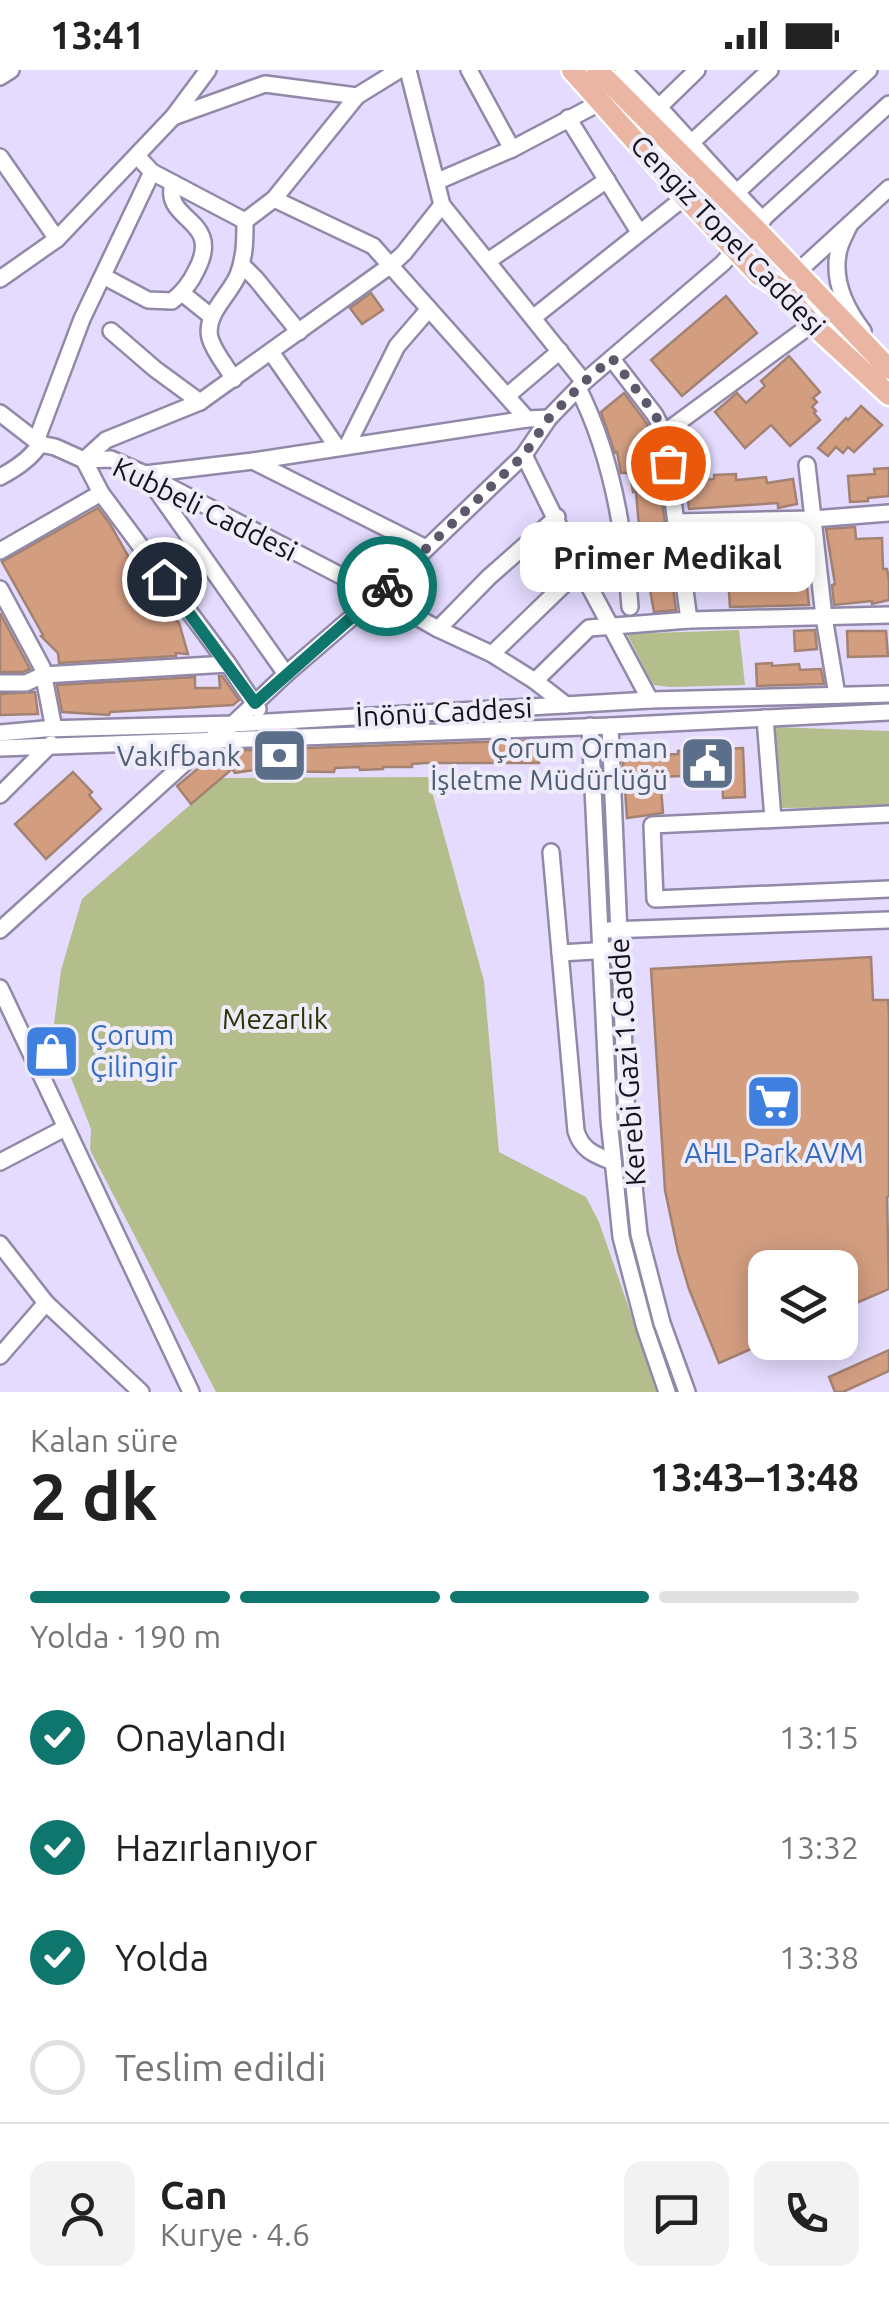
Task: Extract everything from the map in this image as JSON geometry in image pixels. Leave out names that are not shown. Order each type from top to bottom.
[{"type":"main road","name":"Cengiz Topel Caddesi","points":[[572,70],[759,276],[789,281],[889,367]]},
{"type":"main road","name":"Cengiz Topel Caddesi","points":[[597,70],[758,224],[812,324],[889,396]]},
{"type":"main road","points":[[735,249],[758,224]]},
{"type":"street","points":[[0,77],[11,70]]},
{"type":"street","points":[[0,279],[57,239],[173,117],[208,70]]},
{"type":"street","points":[[244,220],[274,200],[356,96],[399,70]]},
{"type":"street","points":[[408,70],[442,205],[534,317],[581,385],[626,546],[630,607]]},
{"type":"street","points":[[469,70],[512,149]]},
{"type":"street","points":[[623,70],[660,106],[758,224],[889,104]]},
{"type":"street","points":[[660,106],[697,70]]},
{"type":"street","points":[[691,143],[770,70]]},
{"type":"street","points":[[736,193],[869,70]]},
{"type":"street","points":[[173,117],[265,84],[356,96]]},
{"type":"street","points":[[438,182],[601,102]]},
{"type":"street","points":[[568,118],[639,232]]},
{"type":"street","points":[[137,156],[152,172],[244,220]]},
{"type":"street","points":[[0,157],[57,239]]},
{"type":"street","points":[[0,477],[18,467],[40,444],[38,436],[82,319],[152,172]]},
{"type":"street","points":[[488,261],[607,180]]},
{"type":"street","points":[[102,276],[148,300],[172,301],[182,293],[202,259],[204,248],[200,231],[172,199],[173,184]]},
{"type":"street","points":[[789,281],[889,188]]},
{"type":"street","points":[[534,317],[685,197]]},
{"type":"street","points":[[274,200],[373,246],[527,419]]},
{"type":"street","points":[[264,722],[228,664],[101,493],[84,460],[106,440],[200,402],[272,352],[391,265],[442,205]]},
{"type":"street","points":[[234,378],[211,340],[209,329],[242,265],[244,220]]},
{"type":"street","points":[[850,224],[838,252],[838,279],[856,321],[889,367]]},
{"type":"street","points":[[0,930],[378,595],[524,455],[549,418],[581,385],[735,249]]},
{"type":"street","points":[[242,265],[299,332]]},
{"type":"street","points":[[182,293],[212,317]]},
{"type":"street","points":[[342,446],[397,346],[429,308]]},
{"type":"street","points":[[664,434],[812,324]]},
{"type":"street","points":[[110,331],[200,402]]},
{"type":"street","points":[[507,396],[560,351]]},
{"type":"street","points":[[272,352],[342,446]]},
{"type":"street","points":[[612,358],[655,414],[664,434],[689,620]]},
{"type":"street","name":"Kubbeli Caddesi","points":[[0,413],[40,444],[84,460],[111,459],[145,474],[492,654],[566,705]]},
{"type":"street","points":[[286,674],[145,474],[549,418]]},
{"type":"street","points":[[524,455],[650,700]]},
{"type":"street","points":[[252,461],[426,548]]},
{"type":"street","points":[[807,465],[837,695]]},
{"type":"street","points":[[0,550],[101,493]]},
{"type":"street","points":[[677,522],[889,513]]},
{"type":"street","points":[[438,629],[556,517]]},
{"type":"street","points":[[492,654],[580,568]]},
{"type":"street","points":[[0,589],[42,667],[52,737],[0,796]]},
{"type":"street","points":[[535,681],[589,628],[689,620],[889,615]]},
{"type":"street","points":[[0,683],[26,683],[43,675],[228,664]]},
{"type":"street","name":"İnönü Caddesi","points":[[0,748],[52,737],[264,722],[650,700],[889,694]]},
{"type":"street","name":"İnönü Caddesi","points":[[0,732],[209,741],[889,712]]},
{"type":"street","points":[[765,718],[774,819]]},
{"type":"street","name":"Kerebi Gazi 1.Cadde","points":[[590,726],[609,1120],[621,1237],[645,1328],[668,1392]]},
{"type":"street","name":"Kerebi Gazi 1.Cadde","points":[[610,726],[627,1118],[640,1234],[662,1323],[687,1392]]},
{"type":"street","points":[[889,814],[652,825],[655,899],[889,889]]},
{"type":"street","points":[[551,852],[578,1136],[590,1153],[613,1162]]},
{"type":"street","points":[[600,930],[889,920]]},
{"type":"street","points":[[560,953],[620,950]]},
{"type":"street","points":[[0,988],[191,1392]]},
{"type":"street","points":[[0,1162],[66,1128]]},
{"type":"street","points":[[0,1244],[46,1302],[141,1392]]},
{"type":"street","points":[[0,1356],[46,1302]]},
{"type":"green space","points":[[739,630],[745,685],[653,685],[627,634]]},
{"type":"green space","points":[[773,727],[889,731],[889,807],[777,808]]},
{"type":"green space","name":"Mezarlık","points":[[428,777],[484,981],[499,1152],[586,1197],[599,1222],[658,1392],[216,1392],[90,1150],[91,1129],[53,1032],[61,970],[82,899],[221,778]]},
{"type":"building","points":[[371,293],[383,310],[362,324],[350,308]]},
{"type":"building","points":[[726,296],[757,333],[682,396],[651,360]]},
{"type":"building","points":[[789,356],[820,392],[813,398],[817,402],[812,407],[820,420],[790,446],[771,425],[745,448],[715,412],[737,393],[746,403],[765,386],[761,381]]},
{"type":"building","points":[[624,393],[653,436],[665,523],[639,526],[630,473],[621,473],[601,412]]},
{"type":"building","points":[[861,406],[882,425],[854,452],[848,447],[843,453],[836,447],[828,456],[818,448],[846,418]]},
{"type":"building","points":[[889,468],[889,496],[850,502],[848,476],[875,474],[874,469]]},
{"type":"building","points":[[736,474],[736,480],[766,477],[767,483],[793,479],[797,504],[778,508],[778,503],[689,509],[686,482]]},
{"type":"building","points":[[98,508],[140,577],[179,623],[188,654],[59,663],[58,653],[41,636],[2,562]]},
{"type":"building","points":[[855,527],[856,539],[882,538],[889,600],[834,605],[835,584],[826,529]]},
{"type":"building","points":[[666,534],[676,610],[654,612],[646,569],[654,567],[643,546]]},
{"type":"building","points":[[802,540],[809,605],[730,607],[726,547]]},
{"type":"building","points":[[0,613],[30,669],[0,672]]},
{"type":"building","points":[[815,630],[817,649],[795,651],[794,631]]},
{"type":"building","points":[[847,631],[886,631],[888,656],[848,657]]},
{"type":"building","points":[[756,664],[799,664],[800,670],[821,669],[824,684],[757,686]]},
{"type":"building","points":[[219,676],[239,700],[233,705],[109,715],[62,712],[57,685],[195,677],[195,688],[220,688]]},
{"type":"building","points":[[35,692],[38,714],[0,715],[0,694]]},
{"type":"building","points":[[539,740],[539,763],[425,763],[383,769],[335,768],[334,772],[260,769],[235,773],[232,769],[191,804],[177,786],[219,751]]},
{"type":"building","points":[[658,744],[659,755],[743,748],[745,797],[723,798],[722,774],[660,777],[663,813],[627,818],[622,746]]},
{"type":"building","points":[[73,772],[92,792],[89,795],[101,809],[46,859],[15,824]]},
{"type":"building","name":"AHL Park AVM","points":[[871,957],[873,1000],[888,1000],[889,1289],[858,1302],[858,1250],[748,1250],[748,1350],[719,1363],[689,1289],[665,1190],[651,969]]},
{"type":"building","points":[[889,1350],[889,1371],[835,1392],[829,1377]]},
{"type":"way so far","points":[[387,586],[524,455],[549,418],[612,358],[655,414],[664,434],[668,463]]},
{"type":"place","name":"Primer Medikal","points":[[668,463]]},
{"type":"place","name":"Vakıfbank","points":[[280,756]]},
{"type":"place","name":"Çorum Orman İşletme Müdürlüğü","points":[[707,764]]},
{"type":"place","name":"Çorum Çilingir","points":[[51,1051]]},
{"type":"place","name":"AHL Park AVM","points":[[774,1102]]},
{"type":"route","points":[[164,579],[255,703],[387,586]]}]
